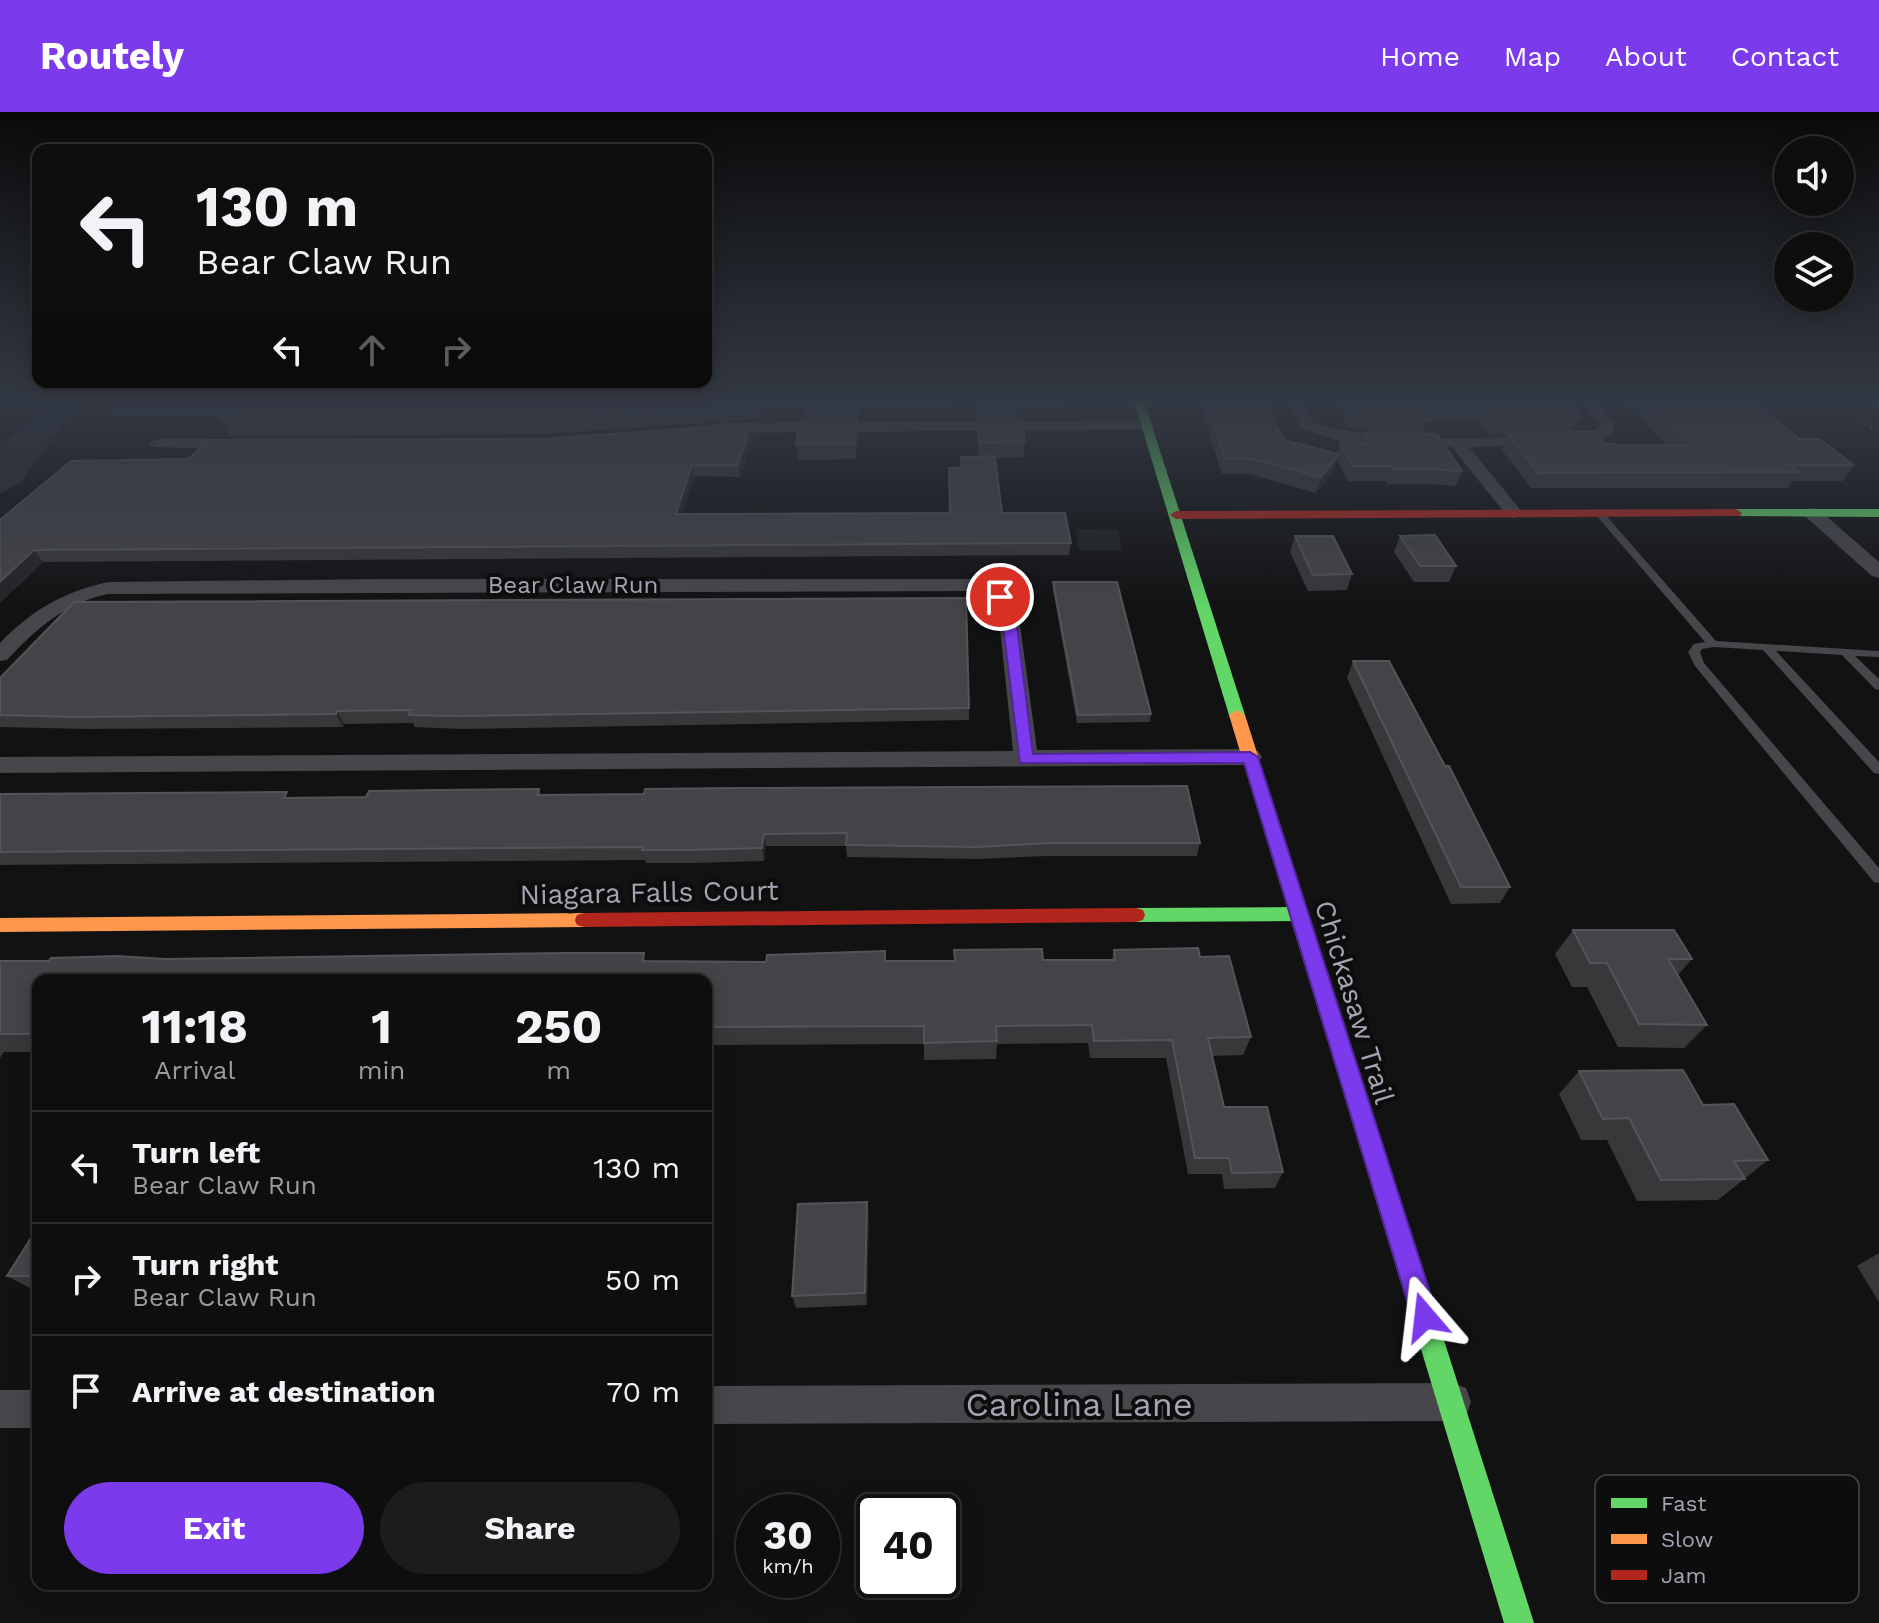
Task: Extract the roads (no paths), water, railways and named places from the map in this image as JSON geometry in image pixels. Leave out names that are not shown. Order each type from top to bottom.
[{"type":"street","name":"Chickasaw Trail","points":[[1161,469],[1519,1623]]},
{"type":"street","points":[[1478,469],[1514,513]]},
{"type":"street","points":[[1812,513],[1879,572]]},
{"type":"street","points":[[1176,515],[1878,514]]},
{"type":"street","name":"Bear Claw Run","points":[[0,655],[52,606],[78,594],[108,588],[974,585],[1000,597],[1008,610],[1026,759]]},
{"type":"street","points":[[0,765],[1250,757]]},
{"type":"street","name":"Niagara Falls Court","points":[[0,925],[1298,914]]},
{"type":"street","name":"Carolina Lane","points":[[712,1405],[1452,1402]]},
{"type":"street","points":[[0,1409],[32,1409]]},
{"type":"lane","points":[[1599,513],[1713,644]]},
{"type":"lane","points":[[1879,654],[1713,644],[1698,646],[1694,652],[1699,664],[1879,878]]},
{"type":"lane","points":[[1766,647],[1879,770]]},
{"type":"lane","points":[[1845,652],[1879,686]]}]
